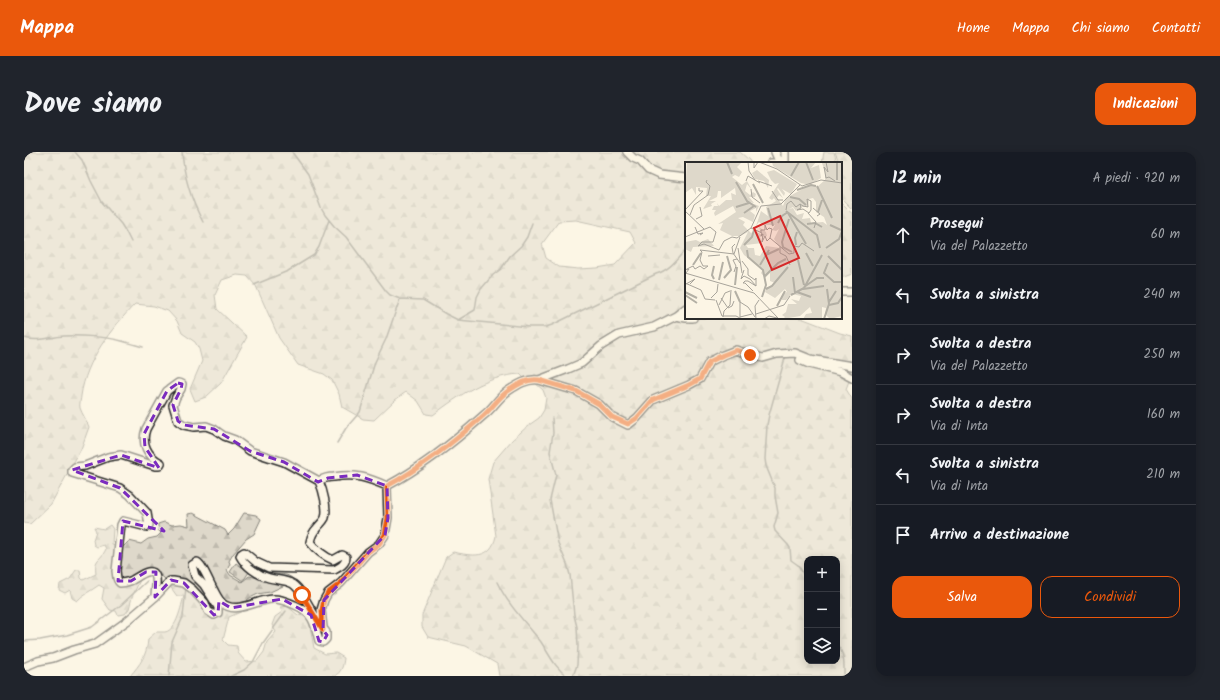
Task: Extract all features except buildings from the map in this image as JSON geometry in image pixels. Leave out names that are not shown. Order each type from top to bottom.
[{"type":"street","points":[[627,152],[633,158],[640,161],[648,170],[659,175],[685,178]]},
{"type":"street","points":[[775,152],[778,159],[782,162]]},
{"type":"street","points":[[784,162],[785,152]]},
{"type":"street","points":[[539,380],[582,362],[601,346],[619,335],[654,327],[676,316],[685,309]]},
{"type":"street","points":[[676,316],[685,318]]},
{"type":"street","points":[[387,486],[406,476],[458,438],[486,414],[507,392],[527,381],[534,379],[576,391],[599,404],[612,417],[628,424],[637,418],[653,400],[700,379],[709,362],[736,350],[763,358],[777,354],[795,353],[810,359],[852,366]]},
{"type":"street","points":[[790,353],[809,364],[841,372],[852,378]]},
{"type":"street","points":[[24,667],[95,644],[155,597],[170,581],[184,583],[200,597],[205,603],[208,611],[214,615],[218,613],[218,608],[210,594],[195,576],[192,565],[197,562],[202,566],[210,584],[222,603],[231,608],[245,606],[273,598],[282,599],[300,607],[311,615],[319,641],[323,642],[326,639],[327,635],[302,595],[293,584],[268,578],[249,567],[242,561],[240,556],[244,552],[256,562],[268,568],[334,570],[340,567],[346,560],[346,557],[342,555],[333,560],[327,558],[310,542],[315,530],[325,519],[322,487],[319,482],[284,462],[273,457],[250,451],[235,440],[224,436],[214,429],[206,426],[194,427],[184,425],[178,420],[173,405],[181,389],[182,384],[178,383],[167,391],[144,434],[145,447],[151,455],[161,462],[159,466],[121,455],[85,466],[75,467],[72,470],[72,472],[120,488],[130,495],[147,513],[149,525],[147,527],[123,521],[121,524],[117,578],[120,583],[130,581],[146,572],[151,572],[156,578],[155,597]]},
{"type":"street","points":[[319,482],[323,478],[343,475],[357,475],[369,478],[387,486]]},
{"type":"street","points":[[323,630],[322,610],[324,600],[328,593],[341,583],[368,552],[379,544],[385,535],[388,518],[387,486]]},
{"type":"highlighted area","points":[[178,383],[182,384],[181,389],[173,405],[178,421],[184,425],[214,429],[250,451],[284,462],[318,482],[328,478],[357,475],[387,486],[388,518],[385,535],[324,600],[323,630],[327,635],[323,642],[319,641],[311,615],[282,599],[231,608],[219,601],[218,613],[214,615],[184,583],[171,580],[155,597],[156,572],[146,572],[131,581],[118,581],[123,521],[164,531],[120,488],[72,470],[121,455],[159,468],[145,447],[144,434],[167,391]]},
{"type":"green space","points":[[24,152],[740,152],[750,162],[685,162],[685,316],[654,326],[619,334],[581,361],[539,378],[526,380],[520,374],[496,378],[463,394],[433,415],[426,414],[418,401],[406,392],[395,400],[374,420],[363,419],[342,407],[339,394],[332,380],[324,374],[298,365],[279,338],[256,286],[247,276],[237,275],[222,280],[215,295],[217,309],[247,337],[221,383],[206,397],[195,401],[190,389],[202,361],[199,349],[195,342],[182,333],[177,321],[168,311],[154,306],[135,304],[117,324],[101,346],[88,370],[80,406],[89,427],[81,449],[51,504],[30,524],[24,523]],"holes":[[[576,220],[630,232],[636,243],[615,265],[578,269],[559,267],[546,258],[542,244],[559,221]]]},
{"type":"green space","points":[[824,152],[834,152],[835,162],[822,162]]},
{"type":"green space","points":[[835,152],[852,152],[852,209],[842,199],[842,162],[837,162],[838,159]]},
{"type":"green space","points":[[842,204],[852,213],[852,274],[842,278]]},
{"type":"green space","points":[[677,318],[692,320],[804,319],[852,336],[852,373],[846,389],[852,399],[852,676],[499,676],[497,664],[466,646],[428,637],[422,627],[422,615],[446,557],[453,552],[467,555],[485,553],[493,544],[496,536],[488,479],[493,462],[512,440],[539,418],[544,410],[546,398],[543,390],[534,382],[568,372],[602,348],[620,338]]},
{"type":"green space","points":[[193,513],[225,530],[228,535],[234,529],[244,513],[256,515],[261,519],[254,534],[246,539],[233,554],[229,561],[230,564],[227,570],[230,575],[242,582],[249,576],[259,578],[265,571],[274,574],[286,575],[293,579],[270,592],[258,594],[248,599],[245,610],[229,617],[223,640],[228,645],[237,646],[238,653],[246,662],[257,661],[264,652],[267,642],[276,632],[272,625],[275,617],[282,612],[280,607],[287,606],[298,615],[304,616],[309,621],[314,648],[325,654],[336,653],[344,658],[342,668],[335,676],[130,676],[145,655],[148,639],[156,632],[165,632],[173,627],[178,617],[184,596],[177,596],[164,578],[150,567],[141,578],[132,597],[129,609],[125,614],[118,615],[116,611],[110,610],[102,599],[104,588],[99,585],[84,594],[77,601],[72,598],[70,590],[65,593],[59,590],[60,584],[70,579],[76,570],[80,570],[81,578],[83,580],[96,574],[97,562],[106,549],[104,545],[97,547],[94,545],[93,540],[96,531],[94,527],[104,529],[110,525],[113,529],[112,544],[123,547],[129,541],[141,544],[148,539],[157,537],[161,533],[158,530],[158,524],[164,522],[172,525],[181,524],[189,526],[188,514]]},
{"type":"green space","points":[[236,563],[249,572],[243,581],[230,572]]},
{"type":"waterway","points":[[75,152],[82,160],[102,202],[121,224],[131,242]]},
{"type":"waterway","points":[[182,152],[184,170],[189,188],[203,222]]},
{"type":"waterway","points":[[292,152],[308,174],[325,215],[346,237],[386,291],[390,295],[400,299],[423,300],[458,320],[529,327],[546,327],[665,270],[673,264],[685,250]]},
{"type":"waterway","points":[[254,285],[288,271],[314,255],[319,247],[329,220]]},
{"type":"waterway","points":[[458,320],[475,310],[477,297],[481,289],[493,275],[501,269],[510,256],[521,246],[527,237],[532,223]]},
{"type":"waterway","points":[[337,443],[346,428],[360,412],[375,362],[386,339],[400,299]]},
{"type":"waterway","points":[[24,338],[35,340],[64,336],[93,337],[116,340],[143,347]]},
{"type":"waterway","points":[[785,358],[767,425],[765,459],[766,466],[775,488],[778,513],[774,527],[775,531],[790,548],[791,560],[798,565],[804,575]]},
{"type":"waterway","points":[[552,418],[553,433],[550,452],[556,475],[550,500],[558,543],[570,575],[574,615],[577,627],[577,665],[573,676]]},
{"type":"waterway","points":[[24,641],[40,640],[67,635],[92,627],[121,605],[147,581]]},
{"type":"waterway","points":[[497,582],[512,606],[541,642],[556,665],[567,676]]},
{"type":"waterway","points":[[169,676],[172,642],[183,617],[186,587]]},
{"type":"waterway","points":[[231,676],[244,670],[253,662],[263,643],[286,611]]},
{"type":"waterway","points":[[840,648],[843,656],[844,676]]},
{"type":"route","points":[[302,595],[323,630],[322,610],[324,600],[328,593],[341,583],[368,552],[379,544],[385,535],[388,518],[387,486],[406,476],[456,440],[486,414],[507,392],[527,381],[534,379],[544,381],[576,391],[599,404],[612,417],[628,424],[637,418],[653,400],[700,379],[709,362],[736,350],[750,355]]}]
